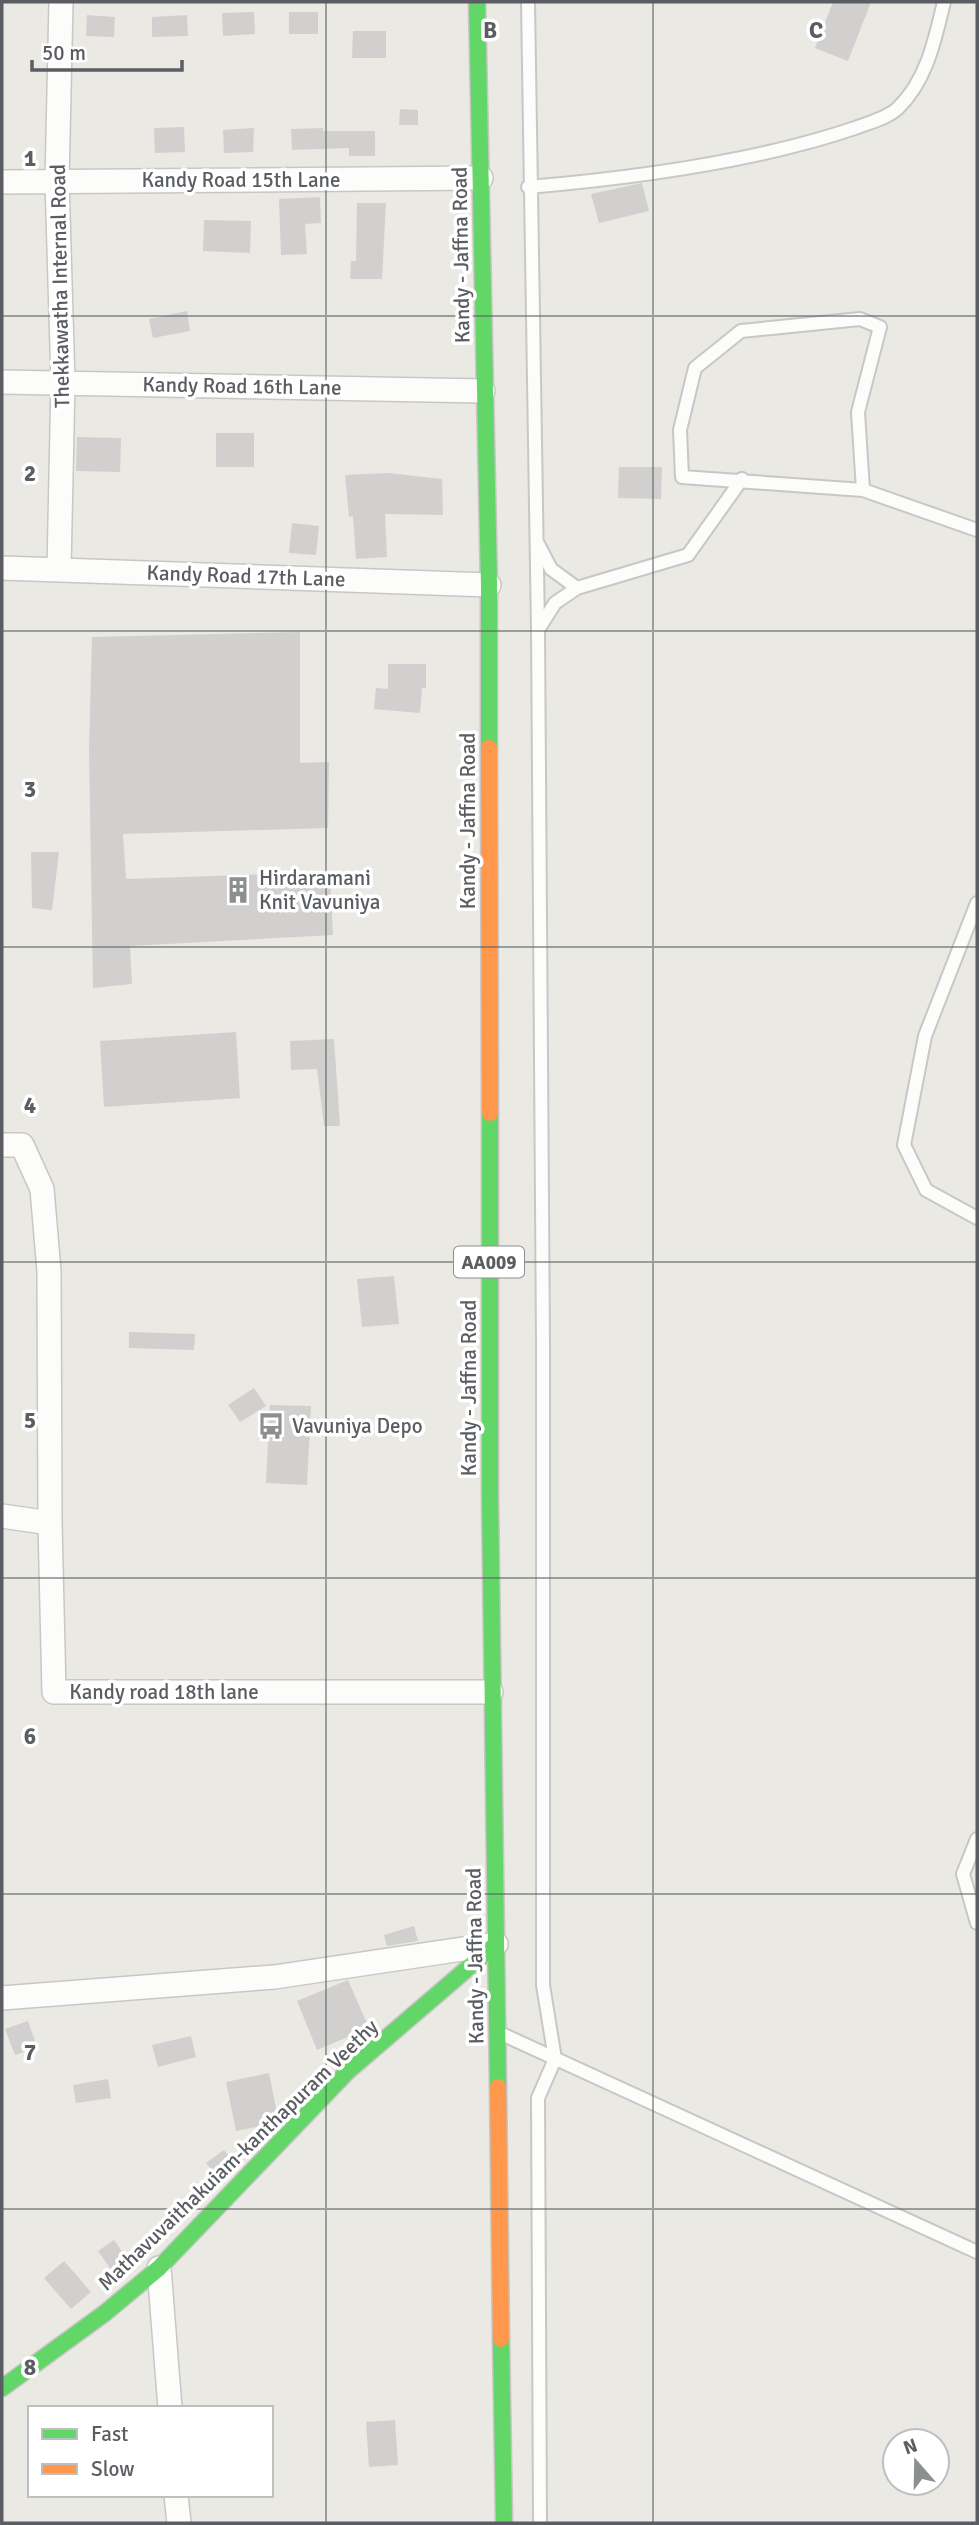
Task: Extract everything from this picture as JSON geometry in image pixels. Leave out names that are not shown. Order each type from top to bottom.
[{"type":"main road","name":"Kandy - Jaffna Road","points":[[477,2],[489,585],[491,1692],[504,2523]]},
{"type":"main road","name":"Mathavuvaithakuiam-kanthapuram Veethy","points":[[2,2388],[105,2314],[159,2268],[348,2071],[496,1944]]},
{"type":"street","name":"Thekkawatha Internal Road","points":[[59,569],[63,382],[57,181],[61,2]]},
{"type":"street","name":"Kandy Road 15th Lane","points":[[2,182],[481,178]]},
{"type":"street","name":"Kandy Road 16th Lane","points":[[2,382],[483,391]]},
{"type":"street","name":"Kandy Road 17th Lane","points":[[2,568],[489,585]]},
{"type":"street","points":[[2,1144],[23,1145],[42,1189],[49,1271],[50,1523],[2,1516]]},
{"type":"street","name":"Kandy road 18th lane","points":[[50,1523],[54,1692],[491,1692]]},
{"type":"street","points":[[2,1998],[274,1977],[496,1944]]},
{"type":"street","points":[[159,2268],[170,2406]]},
{"type":"street","points":[[176,2497],[178,2523]]},
{"type":"lane","points":[[528,2],[528,187],[538,630],[543,1330],[542,1984],[555,2059],[538,2098],[540,2523]]},
{"type":"lane","points":[[528,187],[589,182],[743,156],[825,138],[896,111],[918,85],[944,2]]},
{"type":"lane","points":[[863,490],[858,412],[880,327],[860,319],[741,331],[695,368],[680,430],[682,477],[742,479],[863,490],[977,530]]},
{"type":"lane","points":[[538,630],[555,603],[577,588],[688,555],[742,479]]},
{"type":"lane","points":[[536,539],[551,569],[577,588]]},
{"type":"lane","points":[[977,903],[925,1036],[904,1145],[926,1190],[977,1218]]},
{"type":"lane","points":[[977,1839],[963,1874],[977,1923]]},
{"type":"lane","points":[[497,2032],[977,2252]]},
{"type":"building","points":[[833,2],[871,2],[848,61],[815,48]]},
{"type":"building","points":[[254,12],[255,34],[223,36],[222,13]]},
{"type":"building","points":[[289,12],[318,12],[318,34],[289,34]]},
{"type":"building","points":[[87,15],[115,17],[114,37],[86,36]]},
{"type":"building","points":[[187,15],[188,36],[152,37],[152,17]]},
{"type":"building","points":[[353,31],[386,31],[386,58],[352,58]]},
{"type":"building","points":[[400,109],[418,110],[418,125],[399,125]]},
{"type":"building","points":[[184,127],[185,152],[155,153],[154,128]]},
{"type":"building","points":[[254,128],[253,152],[224,153],[223,130]]},
{"type":"building","points":[[323,128],[323,131],[375,131],[375,156],[349,156],[349,148],[292,150],[291,129]]},
{"type":"building","points":[[642,183],[649,211],[599,223],[591,194]]},
{"type":"building","points":[[320,197],[321,223],[305,224],[307,254],[281,255],[279,199]]},
{"type":"building","points":[[357,203],[386,203],[382,279],[350,279],[351,261],[356,261]]},
{"type":"building","points":[[204,220],[251,221],[250,253],[203,251]]},
{"type":"building","points":[[187,311],[190,331],[153,338],[149,319]]},
{"type":"building","points":[[216,433],[254,433],[254,467],[216,467]]},
{"type":"building","points":[[77,437],[121,438],[120,472],[76,471]]},
{"type":"building","points":[[619,467],[662,467],[661,499],[618,498]]},
{"type":"building","points":[[388,473],[442,479],[443,515],[385,514],[387,557],[356,559],[353,516],[349,517],[345,475]]},
{"type":"building","points":[[292,523],[319,526],[316,555],[289,553]]},
{"type":"building","points":[[300,632],[300,763],[329,762],[328,828],[123,834],[126,879],[330,872],[333,935],[130,946],[132,984],[93,988],[89,749],[92,637]]},
{"type":"building","points":[[388,664],[426,664],[426,688],[422,688],[420,713],[374,709],[376,688],[388,689]]},
{"type":"building","points":[[31,852],[59,852],[52,910],[32,908]]},
{"type":"building","points":[[236,1032],[240,1098],[104,1107],[100,1041]]},
{"type":"building","points":[[334,1039],[340,1126],[324,1126],[317,1069],[291,1070],[290,1041]]},
{"type":"building","points":[[394,1276],[399,1324],[362,1327],[357,1279]]},
{"type":"building","points":[[129,1332],[195,1334],[194,1350],[129,1348]]},
{"type":"building","points":[[254,1388],[266,1406],[240,1422],[228,1405]]},
{"type":"building","points":[[270,1405],[311,1406],[307,1485],[266,1483]]},
{"type":"building","points":[[414,1926],[418,1941],[387,1946],[384,1935]]},
{"type":"building","points":[[348,1980],[369,2028],[317,2050],[297,2001]]},
{"type":"building","points":[[28,2021],[37,2047],[15,2055],[5,2029]]},
{"type":"building","points":[[191,2036],[196,2057],[158,2067],[152,2045]]},
{"type":"building","points":[[269,2073],[278,2118],[271,2124],[236,2131],[226,2082]]},
{"type":"building","points":[[108,2079],[111,2098],[76,2103],[73,2085]]},
{"type":"building","points":[[224,2150],[234,2163],[218,2178],[206,2163]]},
{"type":"building","points":[[114,2240],[132,2266],[117,2278],[98,2251]]},
{"type":"building","points":[[64,2261],[91,2292],[71,2309],[44,2278]]},
{"type":"building","points":[[395,2420],[398,2465],[369,2467],[366,2422]]},
{"type":"traffic: fast","points":[[477,2],[489,585],[489,748]]},
{"type":"traffic: fast","points":[[490,1113],[490,1497],[498,2087]]},
{"type":"traffic: fast","points":[[2,2388],[105,2313],[159,2268],[348,2071],[496,1944]]},
{"type":"traffic: fast","points":[[501,2339],[504,2523]]},
{"type":"traffic: slow","points":[[489,748],[490,1113]]},
{"type":"traffic: slow","points":[[498,2087],[501,2339]]},
{"type":"place","name":"Hirdaramani Knit Vavuniya","points":[[238,890]]},
{"type":"place","name":"Vavuniya Depo","points":[[271,1426]]}]
